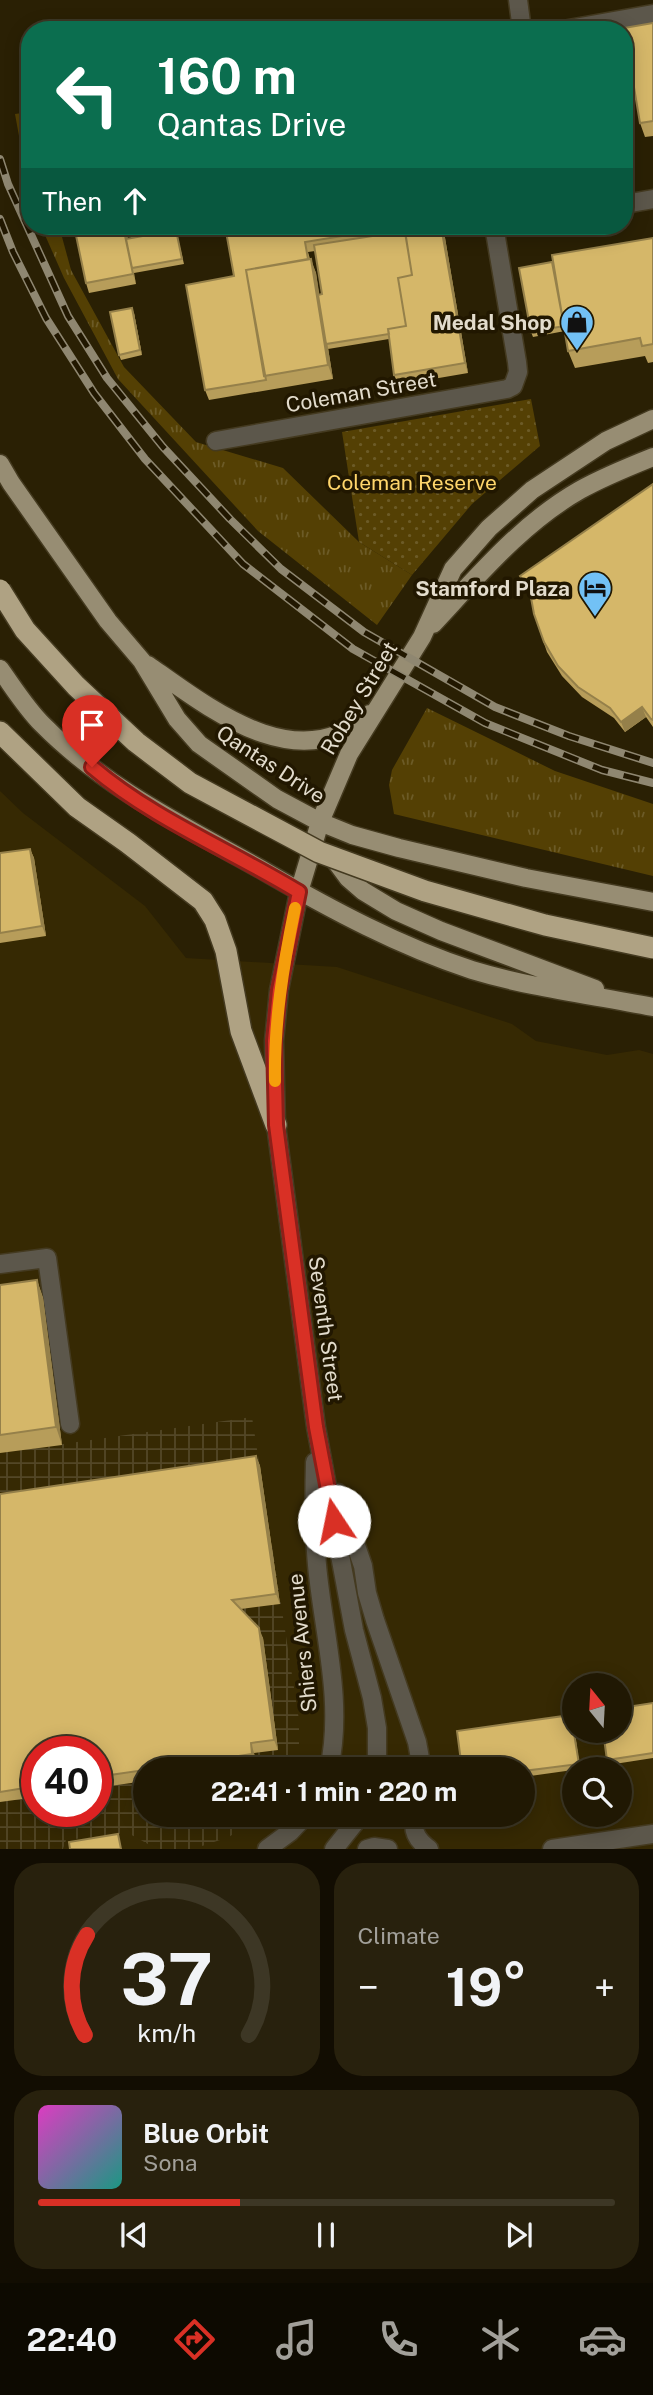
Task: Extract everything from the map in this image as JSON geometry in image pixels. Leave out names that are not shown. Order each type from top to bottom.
[{"type":"highway","points":[[0,590],[25,630],[76,686],[136,742],[190,783],[319,852],[425,891],[545,925],[653,948]]},
{"type":"highway","points":[[0,732],[77,807],[203,901],[215,920],[222,941],[241,1031],[276,1125]]},
{"type":"main road","name":"Robey Street","points":[[299,892],[320,822],[349,754],[422,637],[453,569],[489,528],[532,490],[606,441],[653,419]]},
{"type":"main road","name":"Robey Street","points":[[422,637],[502,551],[546,513],[579,491],[653,457]]},
{"type":"main road","name":"Qantas Drive","points":[[0,464],[108,621],[142,662],[177,719],[199,744],[277,799],[320,822],[352,835],[399,848],[526,878],[653,902]]},
{"type":"main road","points":[[142,662],[217,713],[261,733],[277,737],[301,740],[328,738],[359,724],[378,706]]},
{"type":"main road","points":[[0,669],[41,723],[109,782],[169,820],[374,931],[471,970],[513,981],[653,1007]]},
{"type":"main road","points":[[320,822],[321,831],[338,866],[363,891],[385,904],[441,931],[626,1002]]},
{"type":"street","points":[[518,0],[521,21]]},
{"type":"street","points":[[614,21],[653,14]]},
{"type":"street","points":[[633,203],[653,199]]},
{"type":"street","name":"Coleman Street","points":[[215,441],[513,386],[518,372],[517,362],[496,235]]},
{"type":"street","name":"Seventh Street","points":[[299,892],[279,990],[275,1028],[276,1125],[316,1427],[354,1630],[372,1698],[377,1728],[377,1757]]},
{"type":"street","points":[[0,1264],[47,1258],[70,1424]]},
{"type":"street","points":[[316,1427],[363,1566],[367,1593],[420,1757]]},
{"type":"street","name":"Shiers Avenue","points":[[316,1427],[317,1565],[333,1690],[331,1757]]},
{"type":"street","points":[[267,1849],[295,1827]]},
{"type":"street","points":[[334,1849],[351,1827]]},
{"type":"street","points":[[346,1849],[356,1827]]},
{"type":"street","points":[[414,1827],[418,1841],[429,1849]]},
{"type":"street","points":[[552,1849],[653,1834]]},
{"type":"shaded area","points":[[0,791],[23,813],[145,906],[186,958],[337,967],[512,1024],[536,1041],[607,1055],[639,1050],[653,1054],[653,1849],[0,1849]]},
{"type":"shaded area","points":[[252,1417],[299,1720],[299,1757],[133,1757],[133,1827],[243,1827],[229,1837],[193,1849],[157,1849],[128,1833],[66,1840],[63,1849],[0,1849],[0,1453]]},
{"type":"green space","points":[[21,113],[21,147],[15,114]]},
{"type":"green space","points":[[45,235],[61,235],[71,270],[124,367],[196,442],[283,468],[359,542],[412,575],[377,625],[258,531],[118,379],[64,278]]},
{"type":"green space","name":"Coleman Reserve","points":[[531,399],[540,446],[472,504],[412,575],[359,542],[342,432]]},
{"type":"green space","points":[[427,708],[555,771],[653,804],[653,876],[394,814],[389,785],[392,770]]},
{"type":"building","points":[[653,23],[653,121],[640,123],[633,81],[633,26]]},
{"type":"building","points":[[76,235],[125,235],[133,274],[86,283]]},
{"type":"building","points":[[148,235],[177,235],[182,259],[132,268],[126,239]]},
{"type":"building","points":[[227,235],[348,235],[305,242],[308,259],[246,270],[266,380],[205,390],[186,285],[234,276]]},
{"type":"building","points":[[379,235],[406,235],[412,275],[398,278],[406,326],[388,329],[389,334],[326,344],[314,245]]},
{"type":"building","points":[[405,235],[443,235],[465,363],[394,375],[388,329],[406,326],[398,278],[412,275]]},
{"type":"building","points":[[653,238],[653,344],[642,346],[640,338],[568,351],[552,255]]},
{"type":"building","points":[[311,259],[328,365],[264,376],[246,270]]},
{"type":"building","points":[[552,262],[564,326],[531,332],[519,268]]},
{"type":"building","points":[[132,308],[140,350],[119,355],[110,312]]},
{"type":"building","name":"Stamford Plaza","points":[[653,484],[653,720],[642,707],[621,722],[610,708],[578,687],[558,666],[544,642],[530,592],[520,576]]},
{"type":"building","points":[[30,849],[42,926],[0,933],[0,853]]},
{"type":"building","points":[[37,1280],[56,1427],[0,1435],[0,1285]]},
{"type":"building","points":[[256,1456],[276,1594],[232,1600],[259,1628],[274,1740],[251,1743],[252,1754],[232,1757],[133,1757],[133,1772],[112,1775],[112,1736],[21,1736],[21,1789],[0,1792],[0,1494]]},
{"type":"building","points":[[653,1703],[653,1753],[607,1757],[605,1743],[632,1743],[632,1706]]},
{"type":"building","points":[[562,1716],[562,1743],[576,1743],[578,1757],[562,1757],[562,1766],[535,1770],[535,1757],[460,1757],[457,1731]]},
{"type":"building","points":[[118,1834],[121,1849],[70,1849],[69,1842]]},
{"type":"railway","points":[[0,159],[21,213]]},
{"type":"railway","points":[[0,219],[13,252],[46,318],[94,393],[145,459],[243,564],[353,649],[485,723],[602,770],[653,783]]},
{"type":"railway","points":[[31,235],[68,316],[107,378],[163,447],[281,569],[364,632],[495,707],[569,736],[653,763]]},
{"type":"slow traffic","points":[[275,1081],[274,1041],[279,990],[295,908]]},
{"type":"place","name":"Medal Shop","points":[[577,352]]},
{"type":"place","name":"Stamford Plaza","points":[[595,618]]},
{"type":"route","points":[[92,767],[109,782],[169,820],[299,892],[279,990],[274,1041],[276,1125],[316,1427],[334,1521]]}]
